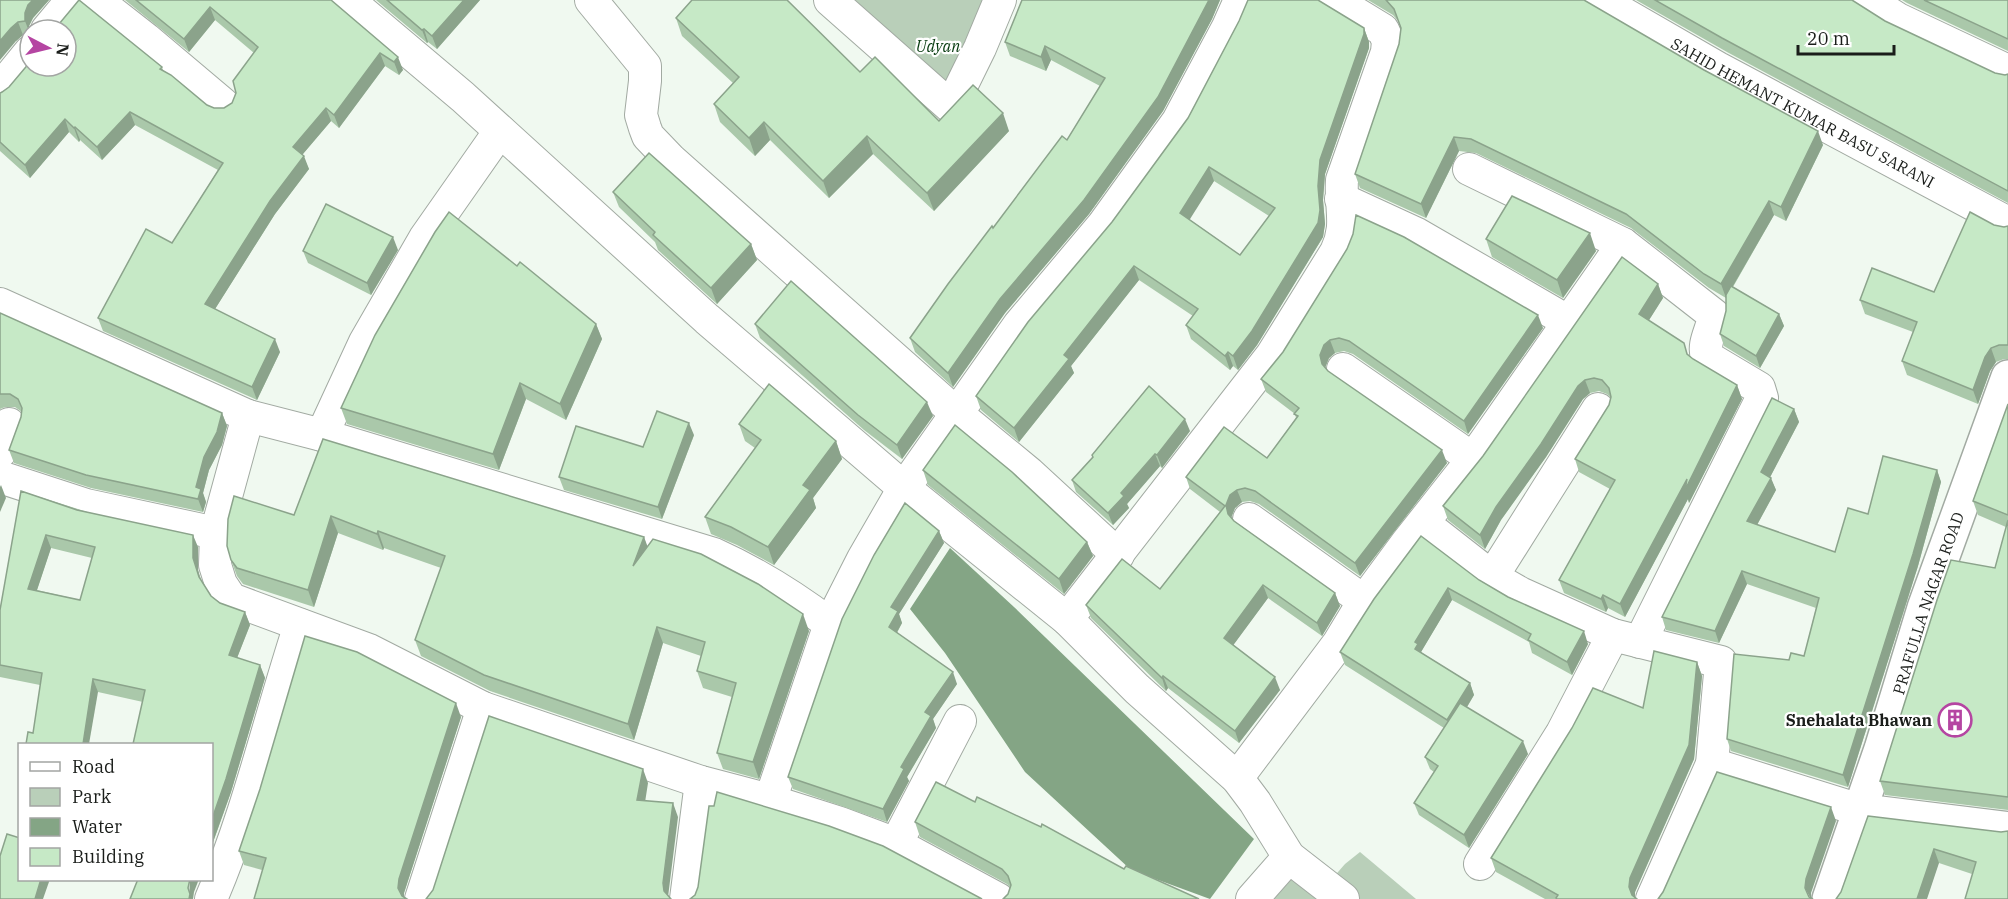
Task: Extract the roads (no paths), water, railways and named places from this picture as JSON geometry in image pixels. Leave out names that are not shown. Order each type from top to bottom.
[{"type":"street","points":[[57,18],[72,0]]},
{"type":"street","points":[[96,0],[223,104]]},
{"type":"street","points":[[348,0],[463,97],[707,319],[904,488],[1067,619],[1137,689],[1237,778],[1255,802],[1289,857],[1343,899]]},
{"type":"street","points":[[591,0],[645,66],[641,115],[648,136],[671,160],[956,413],[1029,473],[1118,555]]},
{"type":"street","points":[[830,0],[951,107],[980,48],[1000,0]]},
{"type":"street","points":[[770,801],[830,624],[863,559],[904,488],[1019,325],[1103,225],[1178,121],[1240,0]]},
{"type":"street","points":[[1067,619],[1272,355],[1342,238],[1344,222],[1341,199],[1342,180],[1387,52],[1388,41],[1383,30],[1334,0]]},
{"type":"street","name":"SAHID HEMANT KUMAR BASU SARANI","points":[[1600,0],[1718,68],[2008,223]]},
{"type":"street","points":[[1868,0],[1904,10],[2008,71]]},
{"type":"street","points":[[0,89],[18,67]]},
{"type":"street","points":[[322,435],[365,342],[425,238],[500,131]]},
{"type":"street","points":[[1469,169],[1623,244],[1714,315],[1705,351],[1707,357],[1758,388],[1762,398],[1626,638],[1562,733],[1480,864]]},
{"type":"street","points":[[1341,199],[1418,234],[1569,322]]},
{"type":"street","points":[[1237,778],[1338,644],[1364,601],[1473,459],[1623,244]]},
{"type":"street","points":[[0,304],[248,416],[322,435],[714,554],[750,571],[796,598],[830,624]]},
{"type":"street","points":[[1343,369],[1473,459]]},
{"type":"street","name":"PRAFULLA NAGAR ROAD","points":[[1829,899],[1881,749],[1924,608],[2008,377]]},
{"type":"street","points":[[1492,577],[1598,409]]},
{"type":"street","points":[[248,416],[216,533],[215,566],[221,584],[231,599],[369,650],[483,708],[701,782],[840,823],[896,844],[998,899]]},
{"type":"street","points":[[0,477],[86,505],[216,533]]},
{"type":"street","points":[[1249,519],[1364,601]]},
{"type":"street","points":[[1423,523],[1492,577],[1520,593],[1626,638],[1721,662],[1712,764],[1652,899]]},
{"type":"street","points":[[211,899],[245,805],[300,625]]},
{"type":"street","points":[[421,899],[483,708]]},
{"type":"street","points":[[896,844],[960,722]]},
{"type":"street","points":[[1712,764],[1860,810],[2008,828]]},
{"type":"street","points":[[686,899],[701,782]]},
{"type":"street","points":[[1252,899],[1289,857]]},
{"type":"water","points":[[950,548],[1254,839],[1210,899],[1131,870],[1025,772],[945,653],[910,609]]},
{"type":"place","name":"Snehalata Bhawan","points":[[1955,720]]},
{"type":"park label","name":"Udyan","points":[[938,46]]}]
